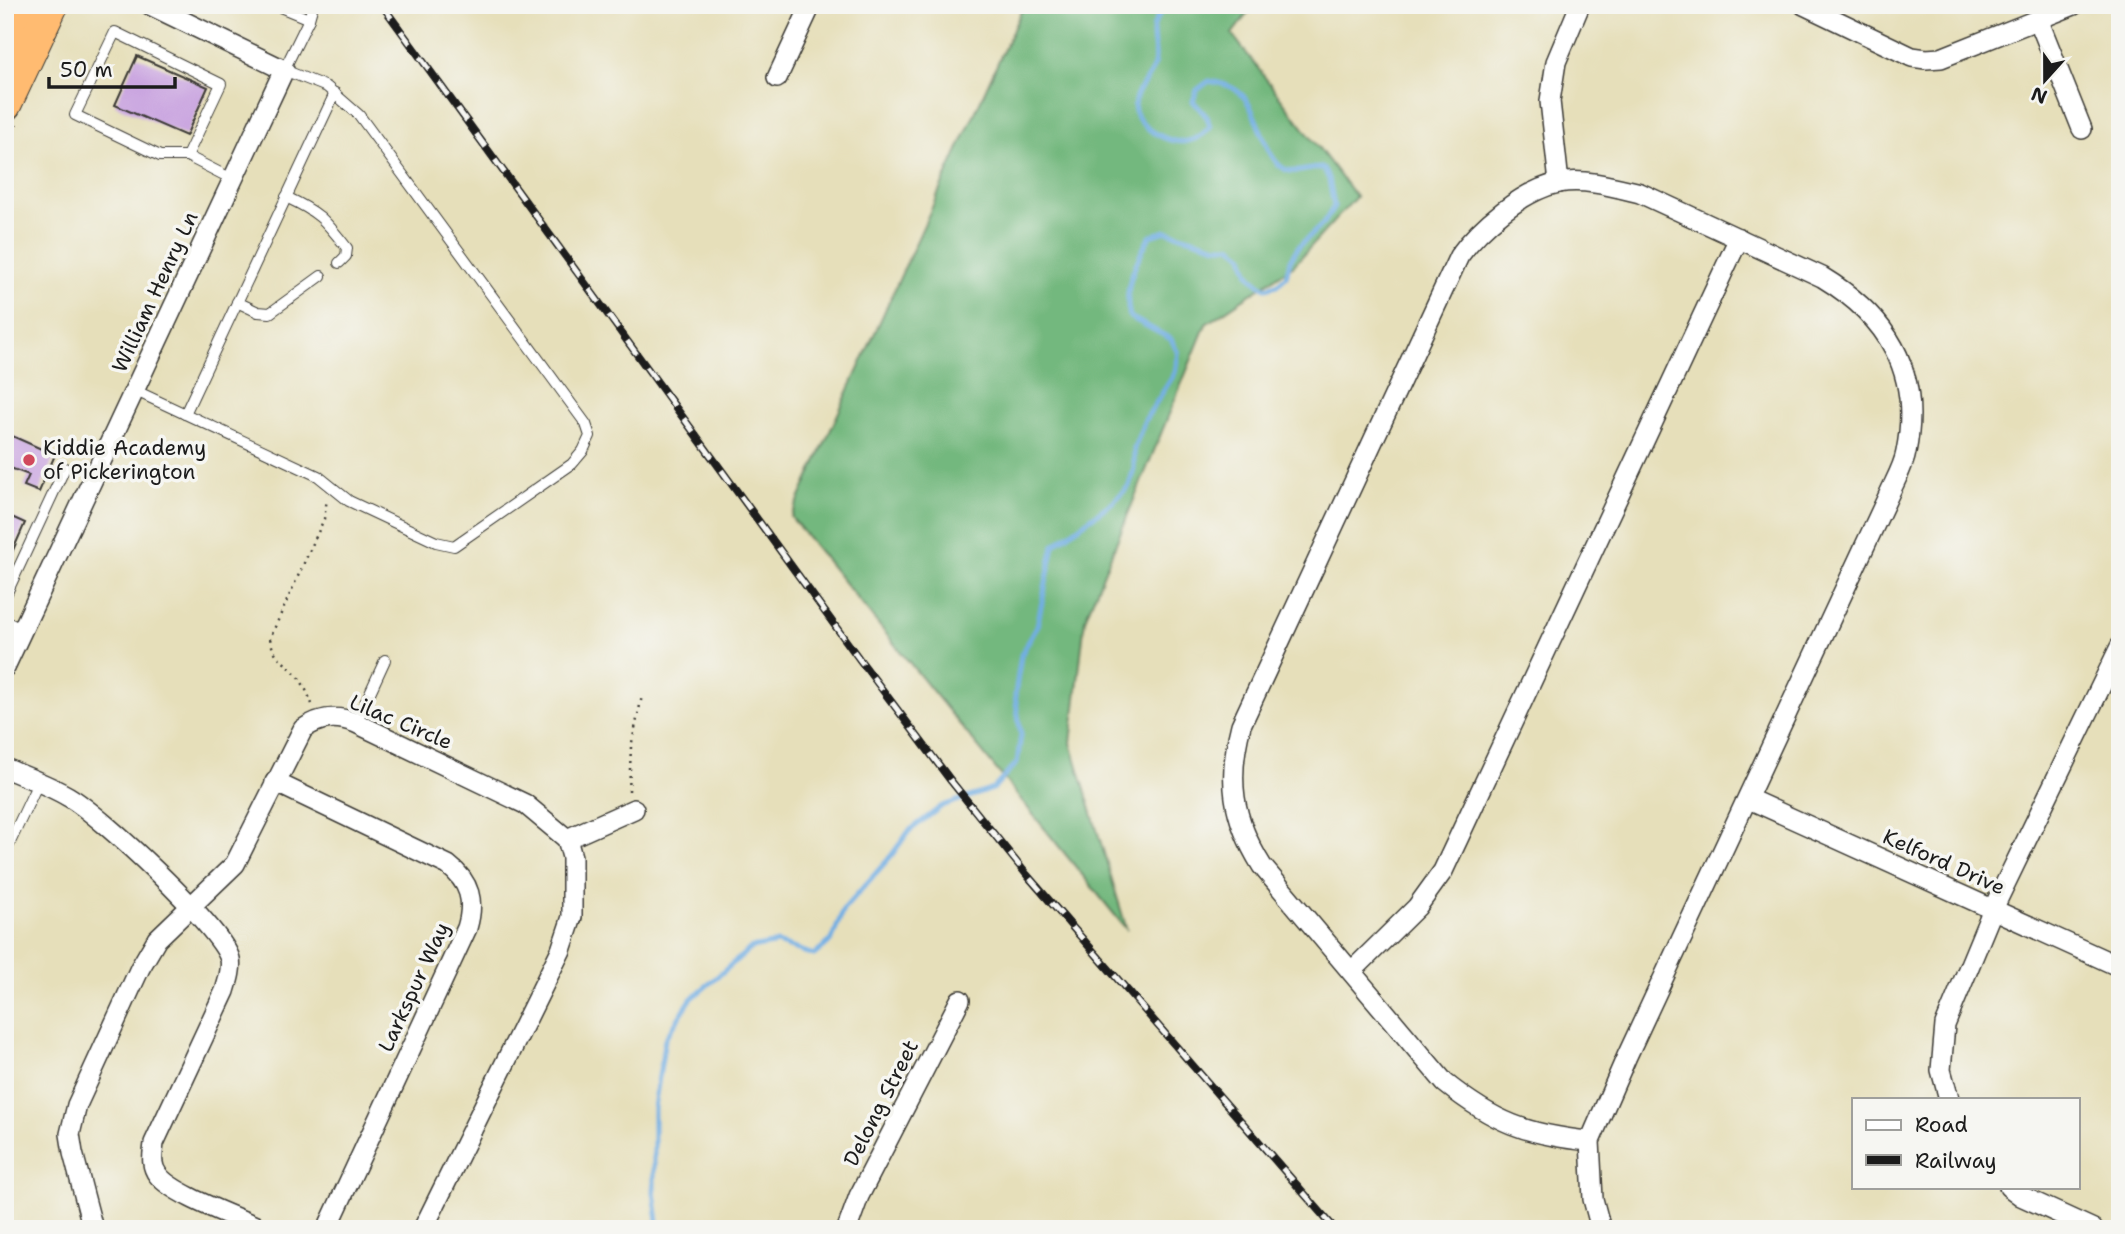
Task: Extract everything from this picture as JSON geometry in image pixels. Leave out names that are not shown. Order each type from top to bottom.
[{"type":"highway","points":[[5,42],[22,5]]},
{"type":"highway","points":[[5,105],[52,5]]},
{"type":"street","points":[[150,5],[284,70]]},
{"type":"street","points":[[777,78],[811,5]]},
{"type":"street","points":[[1559,183],[1550,101],[1556,62],[1580,5]]},
{"type":"street","points":[[1804,5],[1903,53],[1926,59],[1941,58],[2074,5]]},
{"type":"street","points":[[2038,19],[2082,129]]},
{"type":"street","name":"William Henry Ln","points":[[5,667],[14,626],[134,390],[284,70]]},
{"type":"street","points":[[1590,1141],[1530,1130],[1504,1122],[1474,1106],[1445,1083],[1262,866],[1246,840],[1237,810],[1233,756],[1241,725],[1459,256],[1473,237],[1499,214],[1528,196],[1559,183],[1610,185],[1640,193],[1822,277],[1846,292],[1870,313],[1896,352],[1905,375],[1909,402],[1906,454],[1590,1141],[1593,1199],[1601,1229]]},
{"type":"street","points":[[1352,971],[1417,907],[1443,871],[1738,238]]},
{"type":"street","points":[[1949,1098],[1941,1070],[1945,1025],[1993,909],[2120,647]]},
{"type":"street","name":"Lilac Circle","points":[[93,1229],[73,1153],[71,1134],[77,1105],[140,968],[157,939],[235,864],[303,729],[319,720],[344,718],[356,723],[525,804],[566,839]]},
{"type":"street","points":[[5,768],[69,797],[108,825],[211,927],[230,959],[229,976],[154,1143],[152,1163],[158,1175],[173,1188],[262,1229]]},
{"type":"street","name":"Larkspur Way","points":[[275,782],[448,864],[460,873],[468,886],[471,900],[467,928],[327,1229]]},
{"type":"street","name":"Kelford Drive","points":[[1749,799],[2120,967]]},
{"type":"street","points":[[423,1229],[565,939],[572,917],[573,887],[572,858],[566,839],[631,810]]},
{"type":"street","name":"Delong Street","points":[[847,1229],[859,1196],[960,1000]]},
{"type":"street","points":[[2010,1188],[2021,1196],[2093,1229]]},
{"type":"lane","points":[[275,5],[309,19]]},
{"type":"lane","points":[[134,390],[318,475],[349,501],[436,542],[454,546],[572,464],[583,452],[590,436],[586,424],[359,115],[327,86],[284,70],[313,5]]},
{"type":"lane","points":[[187,156],[221,84],[115,32],[75,115],[160,156],[187,156],[233,179]]},
{"type":"lane","points":[[185,414],[335,93]]},
{"type":"lane","points":[[286,197],[314,210],[323,218],[347,248],[346,256],[339,263]]},
{"type":"lane","points":[[237,302],[258,312],[270,313],[281,308],[321,276]]},
{"type":"lane","points":[[5,597],[65,468]]},
{"type":"lane","points":[[356,723],[385,660]]},
{"type":"lane","points":[[5,853],[38,783]]},
{"type":"path","points":[[319,720],[296,674],[279,661],[270,638],[324,519],[326,500],[329,495],[338,492]]},
{"type":"path","points":[[631,810],[631,747],[642,696]]},
{"type":"green space","points":[[1024,5],[1254,5],[1232,34],[1356,197],[1294,265],[1206,324],[1085,619],[1071,743],[1127,930],[791,517]]},
{"type":"building","points":[[137,56],[208,87],[186,136],[115,105]]},
{"type":"building","name":"Kiddie Academy of Pickerington","points":[[10,435],[55,455],[39,492],[24,486],[29,475],[5,466],[5,446]]},
{"type":"building","name":"Kiddie Academy of Pickerington","points":[[5,514],[25,523],[5,568]]},
{"type":"waterway","points":[[659,1229],[654,1192],[654,1108],[665,1039],[691,999],[751,948],[777,943],[814,955],[832,940],[843,910],[891,856],[909,831],[942,806],[993,789],[1017,763],[1021,735],[1015,695],[1021,655],[1037,626],[1054,545],[1114,501],[1129,486],[1134,468],[1134,448],[1145,420],[1175,373],[1178,353],[1171,339],[1130,317],[1129,285],[1150,236],[1166,231],[1217,246],[1231,246],[1243,255],[1253,279],[1266,288],[1277,285],[1286,277],[1290,260],[1298,247],[1324,223],[1334,206],[1329,179],[1323,168],[1290,171],[1281,167],[1268,149],[1247,101],[1229,86],[1209,81],[1197,90],[1193,101],[1207,117],[1210,127],[1192,140],[1181,142],[1165,138],[1149,129],[1138,118],[1135,99],[1155,62],[1154,25],[1162,11],[1177,5]]},
{"type":"railway","points":[[382,5],[951,781],[1027,875],[1335,1229]]},
{"type":"place","name":"Kiddie Academy of Pickerington","points":[[29,460]]}]
